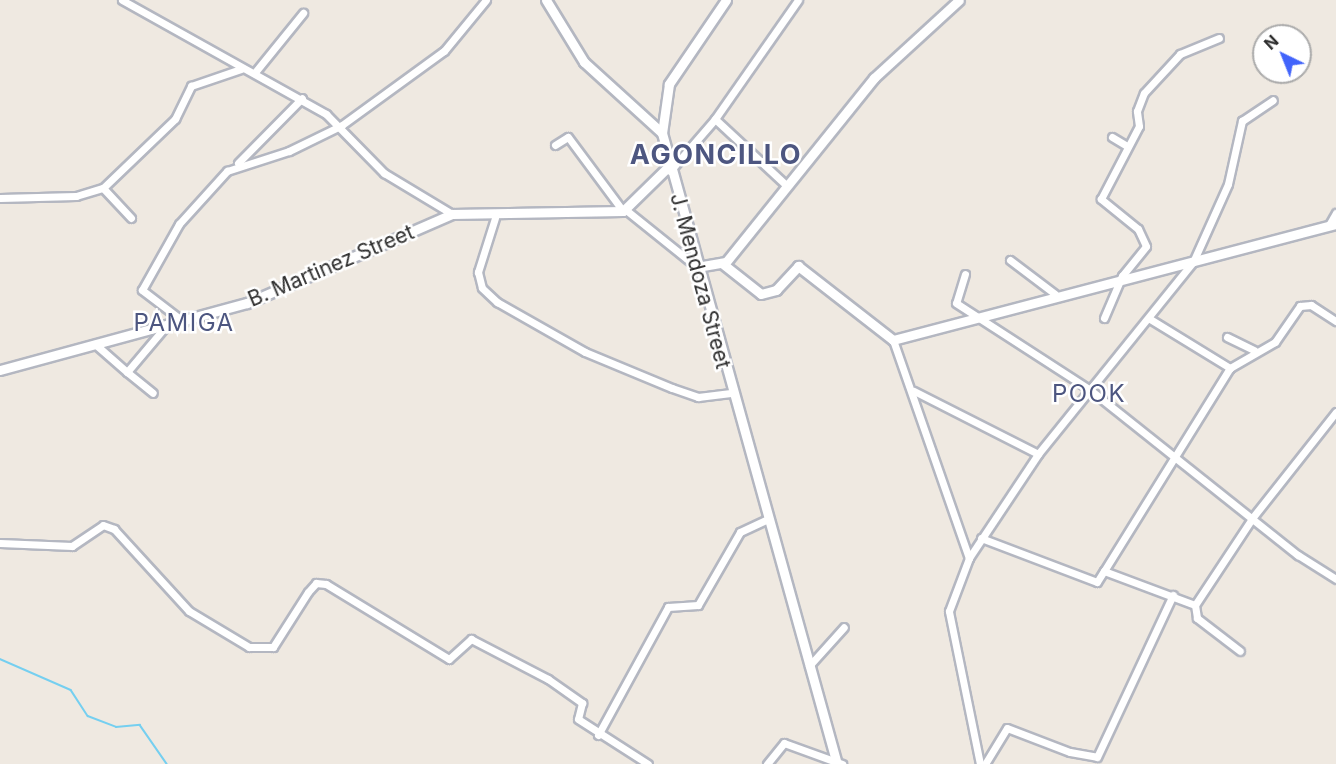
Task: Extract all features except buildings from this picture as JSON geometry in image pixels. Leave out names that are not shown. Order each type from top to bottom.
[{"type":"street","points":[[122,0],[237,67],[252,69],[302,98],[342,125],[384,173],[452,214],[495,218],[624,211],[669,169],[715,119],[798,0]]},
{"type":"street","points":[[236,165],[289,151],[342,125],[444,51],[469,27],[486,0]]},
{"type":"street","points":[[546,0],[584,62],[662,133]]},
{"type":"street","name":"J. Mendoza Street","points":[[726,0],[669,84],[662,133],[669,169],[766,520],[838,763]]},
{"type":"street","points":[[555,145],[568,137],[624,211],[697,267],[723,264],[883,68],[959,0]]},
{"type":"street","points":[[0,198],[76,196],[103,188],[175,119],[198,80],[252,69],[303,13]]},
{"type":"street","points":[[1104,318],[1122,276],[1146,246],[1144,237],[1101,199],[1139,126],[1137,111],[1144,93],[1180,54],[1219,38]]},
{"type":"street","points":[[184,322],[143,295],[144,281],[179,224],[302,98]]},
{"type":"street","points":[[980,764],[950,628],[949,611],[969,558],[1038,454],[1089,389],[1150,320],[1193,262],[1228,184],[1242,121],[1273,100]]},
{"type":"street","points":[[715,119],[787,186]]},
{"type":"street","points":[[1112,137],[1127,146]]},
{"type":"street","points":[[103,188],[131,218]]},
{"type":"street","points":[[893,340],[1122,276],[1193,262],[1332,224],[1336,213]]},
{"type":"street","name":"B. Martinez Street","points":[[0,370],[164,328],[247,303],[452,214]]},
{"type":"street","points":[[495,218],[478,272],[482,288],[497,302],[585,352],[672,388],[698,397],[731,393]]},
{"type":"street","points":[[1010,260],[1055,294]]},
{"type":"street","points":[[723,264],[761,294],[776,290],[798,267],[893,340],[914,391],[969,558]]},
{"type":"street","points":[[965,274],[955,299],[1089,389],[1336,579]]},
{"type":"street","points":[[981,538],[1097,582],[1174,454],[1230,368],[1254,350],[1275,342],[1300,306],[1311,305],[1336,321]]},
{"type":"street","points":[[1150,320],[1230,368]]},
{"type":"street","points":[[127,372],[164,328]]},
{"type":"street","points":[[1227,337],[1254,350]]},
{"type":"street","points":[[95,344],[153,393]]},
{"type":"street","points":[[914,391],[1038,454]]},
{"type":"street","points":[[1240,651],[1197,618],[1195,605],[1253,517],[1336,412]]},
{"type":"street","points":[[598,735],[668,607],[698,605],[740,532],[766,520]]},
{"type":"street","points":[[0,543],[72,546],[104,525],[114,528],[189,611],[249,647],[273,647],[308,592],[316,583],[326,584],[449,659],[471,639],[548,679],[582,703],[578,719],[598,735],[648,764]]},
{"type":"street","points":[[1104,571],[1195,605]]},
{"type":"street","points":[[985,764],[1007,728],[1070,752],[1097,757],[1173,595]]},
{"type":"street","points":[[809,666],[844,627]]},
{"type":"street","points":[[767,764],[784,743],[838,763]]},
{"type":"waterway","points":[[0,659],[71,690],[88,716],[116,727],[140,725],[167,764]]},
{"type":"district","name":"AGONCILLO","points":[[716,155]]},
{"type":"district","name":"PAMIGA","points":[[184,323]]},
{"type":"district","name":"POOK","points":[[1089,394]]}]
